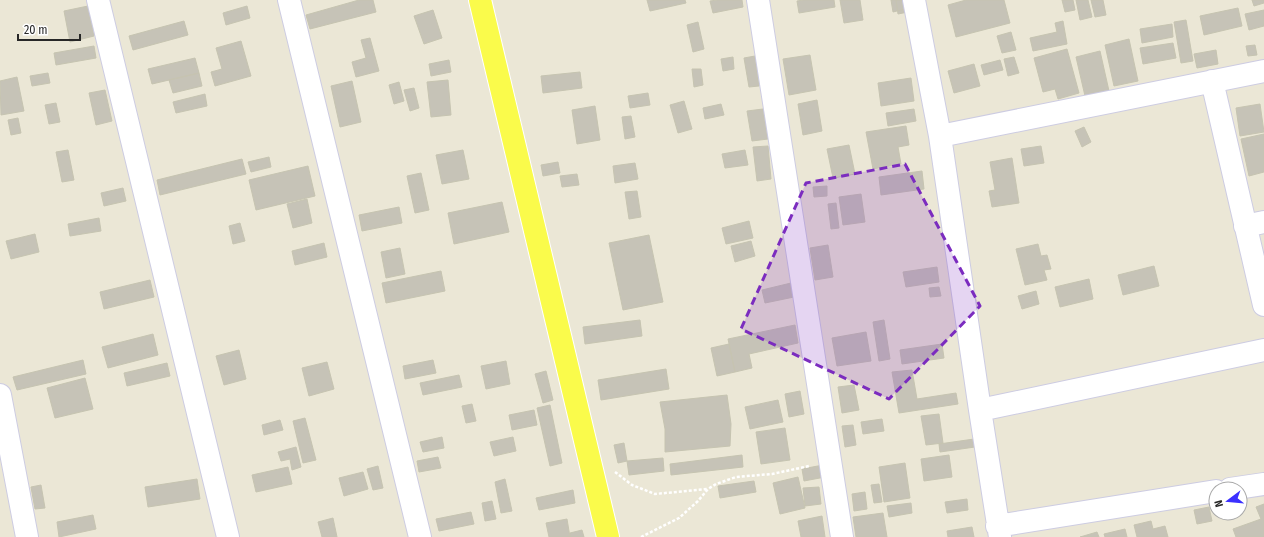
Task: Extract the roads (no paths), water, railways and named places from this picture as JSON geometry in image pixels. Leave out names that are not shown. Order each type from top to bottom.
[{"type":"main road","points":[[480,0],[608,537]]},
{"type":"street","points":[[98,0],[228,537]]},
{"type":"street","points":[[289,0],[420,537]]},
{"type":"street","points":[[758,0],[842,537]]},
{"type":"street","points":[[914,0],[940,136],[998,531],[1208,492]]},
{"type":"street","points":[[940,136],[1264,71]]},
{"type":"street","points":[[1212,81],[1255,224],[1264,306]]},
{"type":"street","points":[[980,410],[1264,350]]},
{"type":"street","points":[[0,396],[27,537]]},
{"type":"street","points":[[1248,486],[1264,484]]}]
